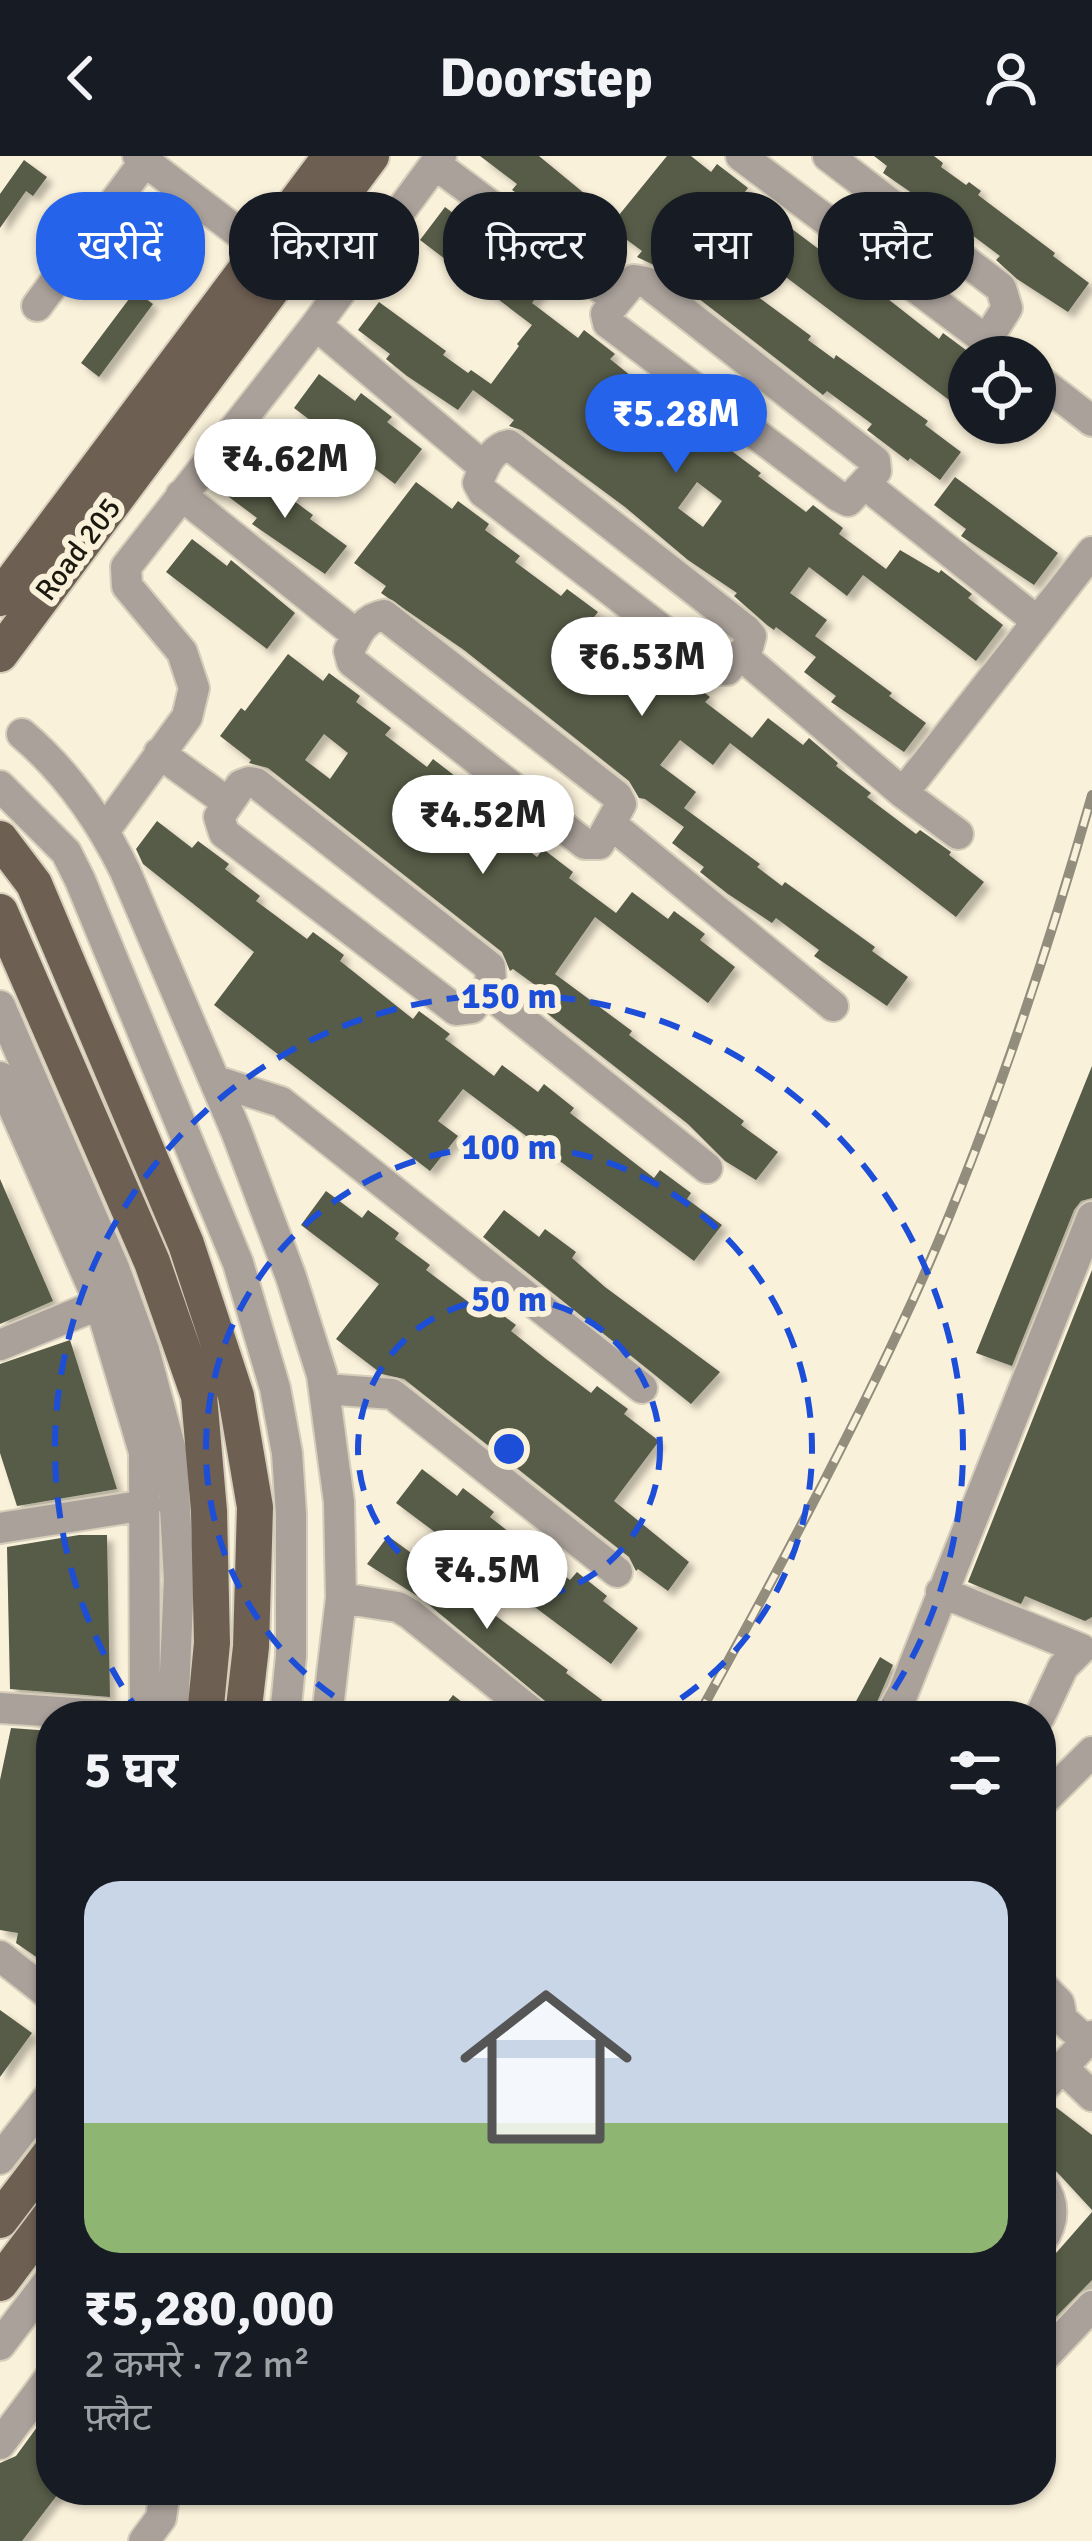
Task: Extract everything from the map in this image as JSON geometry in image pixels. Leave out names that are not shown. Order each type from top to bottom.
[{"type":"main road","name":"Road 205","points":[[311,192],[331,156]]},
{"type":"main road","name":"Road 205","points":[[337,192],[371,156]]},
{"type":"main road","name":"Road 205","points":[[0,598],[241,300]]},
{"type":"main road","name":"Road 205","points":[[0,654],[246,300]]},
{"type":"main road","points":[[0,839],[34,884],[186,1244],[236,1396],[254,1507],[251,1646],[245,1701]]},
{"type":"main road","points":[[0,912],[159,1282],[199,1396],[210,1533],[212,1643],[206,1701]]},
{"type":"main road","points":[[0,2220],[36,2173]]},
{"type":"main road","points":[[0,2283],[36,2235]]},
{"type":"street","points":[[741,156],[980,336]]},
{"type":"street","points":[[828,156],[1001,288],[1007,308],[1000,336]]},
{"type":"street","points":[[38,306],[141,159],[229,225]]},
{"type":"street","points":[[105,830],[187,717],[194,688],[182,652],[127,586],[126,566],[316,325],[438,160],[479,192]]},
{"type":"street","points":[[615,300],[606,314],[608,323],[838,496],[848,501],[866,485],[876,471],[874,460],[646,282],[634,280],[627,287]]},
{"type":"street","points":[[316,325],[484,466]]},
{"type":"street","points":[[1056,393],[1092,421]]},
{"type":"street","points":[[503,446],[516,450],[746,630],[750,641],[741,656],[727,670],[712,669],[482,492],[478,483],[484,466],[503,446]]},
{"type":"street","points":[[866,485],[1037,621]]},
{"type":"street","points":[[182,495],[357,634]]},
{"type":"street","points":[[903,793],[1092,552]]},
{"type":"street","points":[[377,616],[392,620],[617,796],[621,804],[612,825],[599,844],[585,844],[352,662],[349,651],[357,634],[377,616]]},
{"type":"street","points":[[741,656],[958,835]]},
{"type":"street","points":[[22,734],[63,771],[105,830],[216,1081],[291,1277],[326,1389],[339,1502],[341,1598],[329,1701]]},
{"type":"street","points":[[159,753],[227,802]]},
{"type":"street","points":[[256,783],[490,967],[493,974],[486,992],[472,1008],[456,1010],[224,833],[219,818],[227,802],[241,785],[256,783]]},
{"type":"street","points":[[0,786],[43,826],[73,866],[238,1263],[275,1388],[287,1453],[291,1656],[286,1701]]},
{"type":"street","points":[[612,825],[833,1006]]},
{"type":"street","points":[[486,992],[707,1168]]},
{"type":"street","points":[[0,1006],[112,1299],[144,1452],[145,1701]]},
{"type":"street","points":[[0,1077],[112,1299],[144,1350],[172,1454],[179,1579],[174,1701]]},
{"type":"street","points":[[216,1081],[280,1102],[642,1388]]},
{"type":"street","points":[[898,1701],[1092,1216]]},
{"type":"street","points":[[0,1345],[159,1282]]},
{"type":"street","points":[[326,1389],[392,1394],[617,1572]]},
{"type":"street","points":[[0,1528],[146,1505]]},
{"type":"street","points":[[941,1592],[1087,1644],[1063,1666],[1047,1701]]},
{"type":"street","points":[[341,1598],[398,1607],[517,1701]]},
{"type":"street","points":[[0,1708],[36,1710]]},
{"type":"street","points":[[1056,1788],[1092,1752]]},
{"type":"street","points":[[0,1956],[36,1984]]},
{"type":"street","points":[[1056,2031],[1089,2039]]},
{"type":"street","points":[[1056,2074],[1089,2039]]},
{"type":"street","points":[[1056,2087],[1092,2096]]},
{"type":"street","points":[[0,2159],[36,2113]]},
{"type":"street","points":[[0,2345],[36,2298]]},
{"type":"street","points":[[1056,2344],[1092,2306]]},
{"type":"street","points":[[0,2444],[36,2396]]},
{"type":"street","points":[[144,2541],[161,2518],[163,2505]]},
{"type":"building","points":[[480,156],[539,156],[583,192],[515,192],[517,184]]},
{"type":"building","points":[[667,156],[691,156],[711,172],[717,164],[748,188],[745,192],[651,192],[651,264],[637,257],[642,251],[627,240],[627,205]]},
{"type":"building","points":[[874,156],[934,156],[943,163],[941,167],[981,191],[978,195],[1089,283],[1068,312],[1017,279],[996,260],[1000,256],[974,236],[974,192],[910,192],[883,173],[887,166]]},
{"type":"building","points":[[24,160],[47,177],[33,196],[26,191],[0,228],[0,194]]},
{"type":"building","points":[[443,210],[443,257],[420,240]]},
{"type":"building","points":[[794,230],[818,248],[818,300],[889,300],[939,339],[943,333],[948,337],[948,399],[794,283]]},
{"type":"building","points":[[128,300],[153,304],[99,377],[81,363]]},
{"type":"building","points":[[499,300],[534,300],[532,303],[578,338],[584,330],[615,354],[610,359],[693,426],[699,418],[730,441],[725,446],[761,473],[758,476],[806,512],[813,505],[843,528],[839,534],[886,569],[900,550],[941,570],[1003,625],[976,661],[863,575],[847,596],[809,567],[790,593],[827,620],[815,636],[926,723],[904,752],[831,702],[836,696],[804,672],[816,657],[767,625],[734,596],[737,593],[688,560],[625,507],[509,426],[514,420],[473,390],[458,410],[407,376],[386,359],[390,354],[358,330],[379,302],[446,351],[443,355],[491,384],[532,325]],"holes":[[[697,482],[722,501],[703,527],[678,508]]]},
{"type":"building","points":[[701,300],[762,300],[834,359],[836,355],[928,421],[925,425],[961,452],[940,480],[867,430],[872,424],[827,391],[823,395]]},
{"type":"building","points":[[319,374],[355,401],[361,393],[392,417],[387,422],[422,449],[395,484],[294,408]]},
{"type":"building","points":[[247,466],[347,546],[325,574],[252,524],[257,518],[225,494]]},
{"type":"building","points":[[955,477],[1058,553],[1034,585],[961,536],[966,529],[934,505]]},
{"type":"building","points":[[416,482],[452,509],[458,501],[489,524],[485,530],[520,556],[515,562],[561,596],[567,589],[598,612],[594,617],[627,646],[673,682],[679,674],[710,697],[705,702],[752,738],[768,718],[803,745],[809,738],[871,793],[867,797],[916,834],[920,830],[951,852],[984,882],[956,917],[730,743],[713,765],[680,740],[660,765],[696,792],[684,808],[782,886],[785,882],[875,947],[872,951],[908,977],[887,1006],[814,956],[819,950],[776,918],[772,923],[700,872],[704,867],[672,843],[684,827],[639,798],[629,781],[464,650],[381,593],[386,586],[354,563]]},
{"type":"building","points":[[192,539],[227,566],[231,560],[295,613],[267,649],[166,572]]},
{"type":"building","points":[[288,654],[323,681],[329,673],[360,696],[356,702],[391,728],[385,735],[427,767],[433,759],[495,815],[490,821],[537,857],[543,849],[573,872],[569,878],[616,913],[632,892],[668,919],[674,911],[705,934],[700,940],[735,967],[708,1003],[595,917],[555,974],[778,1152],[756,1180],[725,1161],[688,1124],[544,1011],[553,998],[510,971],[502,952],[268,768],[249,763],[220,736],[241,708],[245,711]],"holes":[[[324,734],[348,753],[330,779],[305,760]]]},
{"type":"building","points":[[157,821],[192,848],[198,841],[229,864],[225,869],[260,896],[256,901],[307,939],[313,932],[344,955],[340,961],[413,1019],[419,1011],[450,1034],[445,1039],[494,1076],[502,1065],[538,1092],[544,1084],[574,1108],[570,1113],[654,1178],[660,1170],[691,1193],[687,1199],[722,1225],[694,1261],[463,1089],[438,1121],[458,1136],[430,1171],[214,1005],[254,952],[143,864],[136,849]]},
{"type":"building","points":[[1092,1066],[1092,1198],[1081,1201],[1074,1210],[1012,1366],[976,1353]]},
{"type":"building","points":[[0,1179],[53,1301],[0,1324]]},
{"type":"building","points":[[326,1191],[362,1218],[368,1210],[399,1233],[395,1239],[430,1265],[426,1270],[479,1310],[485,1302],[516,1325],[511,1331],[546,1359],[591,1393],[597,1386],[659,1441],[614,1501],[689,1562],[668,1591],[636,1571],[629,1557],[404,1379],[382,1374],[336,1339],[379,1284],[301,1225]]},
{"type":"building","points":[[504,1210],[539,1237],[545,1229],[576,1252],[572,1258],[605,1287],[720,1372],[691,1404],[483,1237]]},
{"type":"building","points":[[1092,1270],[1092,1617],[1085,1621],[1025,1596],[1021,1604],[968,1582]]},
{"type":"building","points":[[70,1340],[117,1489],[17,1506],[0,1453],[0,1364]]},
{"type":"building","points":[[422,1469],[457,1496],[463,1488],[494,1512],[490,1517],[570,1580],[577,1572],[607,1596],[603,1601],[638,1628],[611,1664],[396,1503]]},
{"type":"building","points":[[107,1535],[110,1697],[10,1689],[7,1547]]},
{"type":"building","points":[[388,1536],[602,1700],[545,1701],[422,1599],[367,1564]]},
{"type":"building","points":[[880,1657],[893,1665],[877,1701],[856,1701]]},
{"type":"building","points":[[11,1728],[36,1730],[36,1957],[16,1943],[18,1933],[0,1930],[0,1780]]},
{"type":"building","points":[[0,2010],[32,2033],[0,2077]]},
{"type":"building","points":[[1056,2107],[1092,2135],[1092,2210],[1057,2172]]},
{"type":"building","points":[[1092,2212],[1092,2280],[1056,2317],[1056,2253]]},
{"type":"building","points":[[36,2429],[36,2505],[50,2505],[22,2541],[0,2541],[0,2463],[16,2456]]},
{"type":"railway","points":[[706,1701],[836,1459],[939,1240],[1011,1052],[1092,795]]}]
